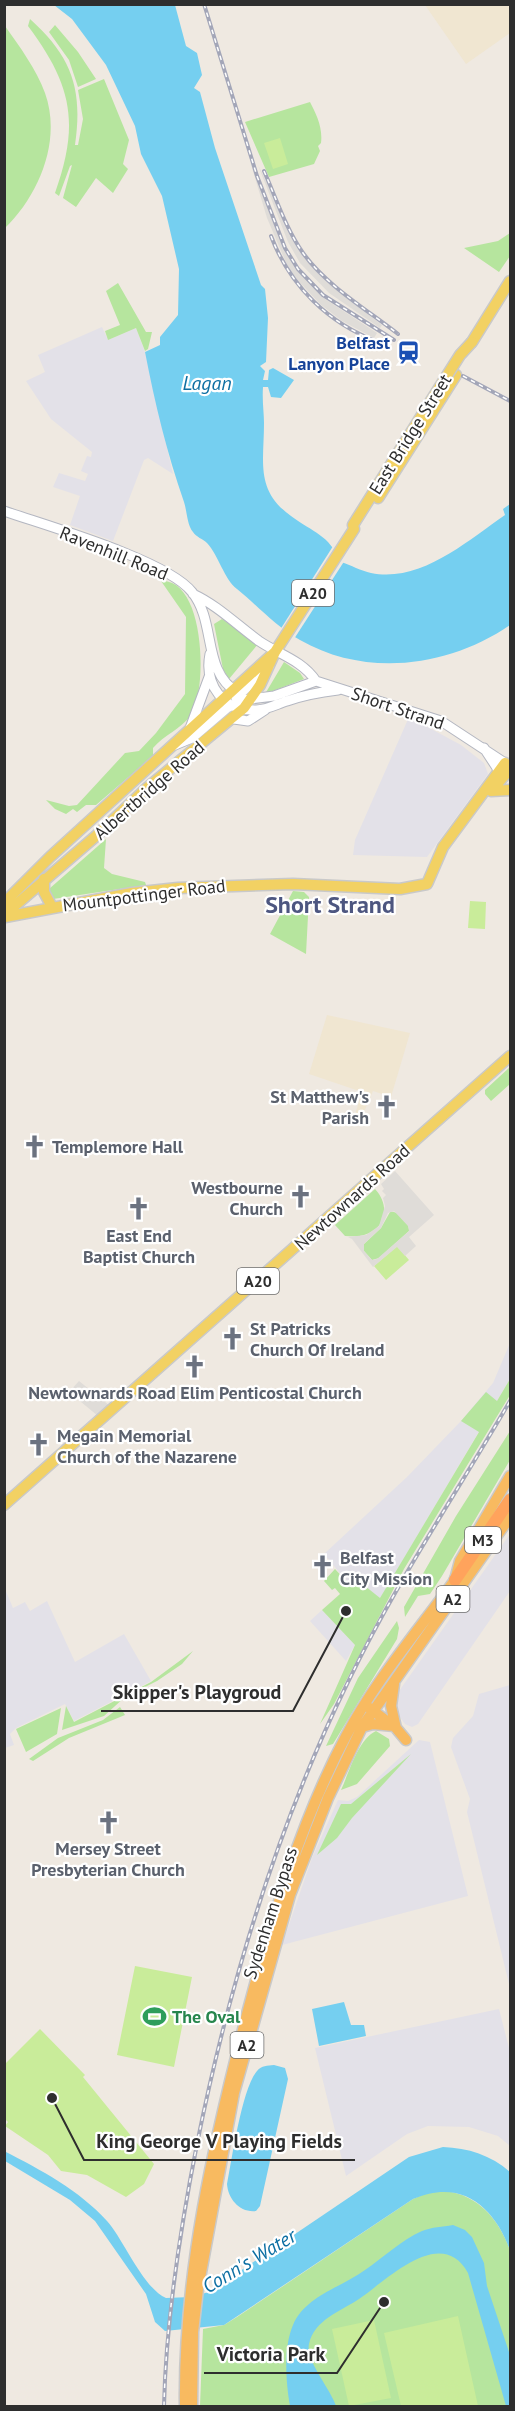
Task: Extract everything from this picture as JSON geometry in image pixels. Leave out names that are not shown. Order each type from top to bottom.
[{"type":"highway","name":"A2","points":[[454,1580],[460,1561],[510,1476]]},
{"type":"highway","name":"M3","points":[[454,1580],[510,1500]]},
{"type":"highway","name":"Sydenham Bypass","points":[[194,2288],[234,2092],[279,1929],[328,1798],[369,1708],[395,1680],[510,1517]]},
{"type":"highway","name":"Sydenham Bypass","points":[[185,2406],[194,2288],[226,2095],[271,1926],[314,1808],[344,1740],[369,1708],[454,1580]]},
{"type":"highway","points":[[395,1680],[391,1706],[395,1727]]},
{"type":"highway","points":[[369,1708],[395,1727],[406,1740]]},
{"type":"highway","points":[[362,1727],[373,1724],[395,1727]]},
{"type":"highway","name":"Sydenham Bypass","points":[[189,2333],[192,2406]]},
{"type":"main road","name":"East Bridge Street","points":[[287,634],[354,529],[353,525],[432,406],[460,355],[472,342],[510,281]]},
{"type":"main road","name":"Ravenhill Road","points":[[4,512],[153,565],[173,576],[193,594],[205,618],[210,654],[209,677],[188,733]]},
{"type":"main road","points":[[175,745],[192,738],[228,702],[242,694],[274,696],[316,681],[306,668],[262,643],[229,617],[193,594]]},
{"type":"main road","points":[[205,618],[229,617]]},
{"type":"main road","name":"Albertbridge Road","points":[[4,916],[147,788],[234,719],[244,708],[242,694],[287,634]]},
{"type":"main road","name":"Albertbridge Road","points":[[4,903],[50,857],[188,733],[242,694],[270,665],[276,650]]},
{"type":"main road","name":"Ravenhill Road","points":[[210,654],[223,680],[242,694]]},
{"type":"main road","points":[[209,677],[213,689],[228,702]]},
{"type":"main road","name":"Short Strand","points":[[316,681],[441,721],[484,748],[507,772]]},
{"type":"main road","name":"Short Strand","points":[[228,702],[244,708],[266,709],[306,695],[341,689]]},
{"type":"main road","points":[[234,719],[248,721],[266,709]]},
{"type":"main road","points":[[480,799],[491,791],[507,772]]},
{"type":"main road","points":[[480,799],[507,772]]},
{"type":"main road","points":[[491,791],[510,790]]},
{"type":"main road","name":"Mountpottinger Road","points":[[4,916],[132,893],[204,886],[293,884],[402,889],[428,884],[439,853],[480,799]]},
{"type":"main road","points":[[4,909],[33,885],[43,880],[44,892],[52,907]]},
{"type":"main road","name":"Newtownards Road","points":[[4,1505],[510,1056]]},
{"type":"shaded area","points":[[425,5],[510,5],[510,33],[466,64]]},
{"type":"shaded area","points":[[250,161],[279,238],[292,262],[325,299],[377,333],[374,338],[342,321],[320,304],[290,272],[267,218]]},
{"type":"shaded area","points":[[258,165],[305,259],[333,287],[382,325],[380,328],[329,293],[300,263],[288,242]]},
{"type":"shaded area","points":[[102,327],[108,340],[136,328],[145,352],[173,474],[148,458],[144,460],[113,541],[70,525],[80,496],[53,487],[59,473],[85,481],[88,474],[81,471],[87,456],[91,457],[92,452],[51,419],[26,381],[45,372],[38,355]]},
{"type":"shaded area","points":[[409,717],[461,745],[484,763],[488,774],[427,857],[353,855],[355,840]]},
{"type":"shaded area","points":[[327,1015],[410,1033],[391,1097],[373,1091],[358,1126],[352,1124],[362,1092],[309,1074]]},
{"type":"shaded area","points":[[395,1171],[434,1215],[409,1237],[416,1246],[405,1256],[397,1247],[373,1267],[348,1237],[366,1235],[379,1226],[385,1206],[383,1198],[386,1195],[382,1191],[384,1189],[381,1184]],"holes":[[[394,1211],[408,1226],[409,1231],[377,1259],[372,1260],[364,1251],[364,1244],[381,1228],[388,1213]]]},
{"type":"shaded area","points":[[510,1343],[510,1379],[380,1599],[355,1578],[349,1584],[324,1554],[407,1477],[461,1421],[493,1383]]},
{"type":"shaded area","points":[[79,1381],[110,1406],[98,1416],[69,1392]]},
{"type":"shaded area","points":[[510,1534],[510,1591],[418,1724],[412,1727],[405,1724],[394,1709],[399,1691]]},
{"type":"shaded area","points":[[5,1589],[13,1608],[25,1602],[30,1611],[47,1601],[75,1662],[124,1634],[151,1681],[74,1721],[65,1704],[16,1728],[10,1734],[14,1745],[5,1748]]},
{"type":"shaded area","points":[[322,1610],[355,1645],[346,1661],[310,1621]]},
{"type":"shaded area","points":[[510,1685],[510,1988],[467,1812],[470,1799],[451,1747],[453,1738],[473,1716],[479,1694]]},
{"type":"shaded area","points":[[419,1740],[430,1742],[468,1896],[282,1945],[312,1858],[338,1800],[348,1801],[357,1797]]},
{"type":"shaded area","points":[[499,2009],[510,2052],[510,2146],[498,2136],[469,2127],[428,2126],[407,2134],[346,2176],[315,2048]]},
{"type":"green space","points":[[30,19],[56,47],[71,75],[77,107],[75,145],[78,145],[83,119],[78,90],[104,79],[129,140],[123,164],[128,169],[113,193],[96,178],[76,207],[63,198],[72,165],[59,196],[55,193],[68,146],[67,105],[54,67],[28,26]]},
{"type":"green space","points":[[55,25],[78,52],[96,79],[78,87],[69,60],[49,32]]},
{"type":"green space","points":[[5,26],[37,75],[50,111],[51,129],[49,148],[37,183],[28,200],[5,228]]},
{"type":"green space","points":[[310,102],[321,132],[321,143],[318,146],[320,151],[314,164],[269,177],[245,122]]},
{"type":"green space","points":[[280,138],[288,164],[273,169],[264,143]]},
{"type":"green space","points":[[510,233],[510,256],[499,272],[464,248],[498,241]]},
{"type":"green space","points":[[118,283],[146,332],[152,332],[148,349],[145,351],[136,328],[108,340],[105,331],[120,325],[106,291]]},
{"type":"green space","points":[[161,581],[176,585],[187,597],[199,637],[200,683],[191,715],[153,748],[153,756],[96,805],[86,805],[77,812],[73,809],[66,814],[55,809],[46,800],[69,806],[77,805],[125,753],[139,751],[156,733],[185,694],[186,617]]},
{"type":"green space","points":[[222,619],[258,644],[229,679],[223,669],[214,624]]},
{"type":"green space","points":[[284,662],[300,673],[304,679],[265,694]]},
{"type":"green space","points":[[106,839],[104,868],[112,874],[145,882],[146,885],[53,899],[49,889]]},
{"type":"green space","points":[[293,891],[304,892],[309,897],[306,954],[270,934]]},
{"type":"green space","points":[[470,901],[486,902],[485,929],[468,928]]},
{"type":"green space","points":[[510,1067],[510,1084],[491,1101],[485,1094],[485,1090]]},
{"type":"green space","points":[[375,1189],[383,1202],[382,1222],[372,1232],[345,1236],[335,1225]]},
{"type":"green space","points":[[390,1212],[403,1218],[408,1224],[409,1231],[379,1258],[372,1260],[364,1251],[364,1244],[381,1228]]},
{"type":"green space","points":[[397,1246],[409,1260],[386,1280],[374,1266]]},
{"type":"green space","points":[[510,1379],[510,1395],[404,1569],[334,1704],[320,1724],[355,1645],[322,1610],[340,1594],[335,1588],[332,1590],[324,1581],[335,1569],[349,1584],[355,1578],[380,1598],[479,1432],[461,1421],[486,1392],[497,1401]]},
{"type":"green space","points":[[510,1431],[510,1460],[430,1594],[418,1596],[405,1617],[404,1607],[456,1516]]},
{"type":"green space","points":[[397,1621],[399,1628],[397,1639],[333,1744],[326,1746],[358,1678]]},
{"type":"green space","points":[[193,1651],[182,1664],[157,1681],[125,1697],[104,1716],[62,1730],[66,1706],[74,1722],[151,1682]]},
{"type":"green space","points":[[120,1707],[125,1715],[69,1738],[33,1761],[29,1759],[58,1738],[103,1720]]},
{"type":"green space","points":[[61,1708],[57,1734],[26,1752],[16,1729]]},
{"type":"green space","points":[[376,1731],[389,1739],[390,1746],[357,1784],[341,1790],[359,1749],[364,1741]]},
{"type":"green space","points":[[411,1754],[352,1818],[337,1838],[317,1855],[341,1804],[351,1804]]},
{"type":"green space","name":"The Oval","points":[[135,1966],[192,1977],[174,2067],[117,2055]]},
{"type":"green space","points":[[40,2029],[85,2075],[83,2077],[154,2164],[144,2184],[126,2197],[87,2175],[61,2171],[48,2155],[5,2126],[8,2122],[5,2119],[5,2064]]},
{"type":"green space","points":[[445,2191],[468,2198],[486,2211],[494,2219],[510,2250],[510,2406],[200,2406],[203,2329],[224,2325],[237,2317],[413,2199],[429,2192]]},
{"type":"green space","points":[[458,2316],[478,2406],[401,2406],[384,2333]]},
{"type":"green space","points":[[374,2320],[391,2398],[349,2406],[332,2329]]},
{"type":"water","name":"Lagan","points":[[54,5],[175,5],[186,46],[197,53],[202,75],[194,88],[200,92],[215,148],[261,285],[265,289],[268,318],[266,362],[260,366],[265,371],[263,380],[268,380],[269,370],[273,368],[294,380],[281,398],[271,397],[268,387],[263,387],[263,463],[267,485],[272,496],[291,516],[326,540],[341,562],[371,573],[390,574],[408,572],[442,558],[505,515],[503,509],[510,504],[510,625],[461,650],[434,658],[379,663],[352,660],[325,652],[283,629],[232,585],[211,548],[193,532],[188,522],[167,447],[145,352],[160,345],[160,337],[178,315],[179,269],[162,196],[141,154],[135,126],[106,65],[72,19]]},
{"type":"water","points":[[344,2002],[351,2025],[364,2025],[366,2036],[319,2046],[312,2009]]},
{"type":"water","points":[[274,2065],[285,2068],[288,2079],[260,2206],[256,2211],[250,2211],[240,2207],[232,2200],[227,2184],[238,2124],[247,2092],[257,2071],[265,2066]]},
{"type":"water","points":[[443,2147],[479,2154],[495,2161],[510,2172],[510,2250],[495,2221],[474,2200],[461,2194],[430,2193],[413,2199],[224,2325],[165,2331],[155,2322],[146,2294],[95,2221],[70,2200],[5,2161],[4,2151],[59,2182],[96,2210],[113,2229],[149,2284],[166,2298],[191,2297],[209,2292],[409,2157]]},
{"type":"water","points":[[453,2225],[465,2230],[472,2237],[484,2263],[487,2286],[510,2355],[510,2406],[506,2406],[468,2273],[457,2259],[443,2254],[429,2255],[414,2261],[322,2322],[312,2336],[309,2351],[314,2366],[336,2406],[290,2406],[287,2376],[288,2344],[293,2325],[306,2307],[315,2299],[365,2270],[414,2235],[422,2231]]},
{"type":"pier","points":[[335,543],[345,560],[294,639],[280,630]]},
{"type":"railway","points":[[204,4],[257,176],[285,248],[298,269],[323,295],[394,340]]},
{"type":"railway","points":[[264,171],[291,234],[303,253],[335,287],[398,334]]},
{"type":"railway","points":[[271,236],[289,271],[313,301],[343,324],[378,342]]},
{"type":"railway","points":[[463,376],[510,401]]},
{"type":"railway","points":[[164,2406],[175,2274],[197,2144],[240,1966],[277,1850],[322,1737],[366,1646],[510,1401]]},
{"type":"place","name":"Belfast Lanyon Place","points":[[408,352]]},
{"type":"place","name":"St Matthew's Parish","points":[[387,1106]]},
{"type":"place","name":"Templemore Hall","points":[[34,1146]]},
{"type":"place","name":"Westbourne Church","points":[[301,1197]]},
{"type":"place","name":"East End Baptist Church","points":[[139,1209]]},
{"type":"place","name":"St Patricks Church Of Ireland","points":[[232,1338]]},
{"type":"place","name":"Newtownards Road Elim Penticostal Church","points":[[195,1366]]},
{"type":"place","name":"Megain Memorial Church of the Nazarene","points":[[39,1445]]},
{"type":"place","name":"Belfast City Mission","points":[[322,1567]]},
{"type":"place","name":"Skipper's Playgroud","points":[[346,1611]]},
{"type":"place","name":"Mersey Street Presbyterian Church","points":[[108,1822]]},
{"type":"place","name":"The Oval","points":[[154,2016]]},
{"type":"place","name":"King George V Playing Fields","points":[[52,2098]]},
{"type":"place","name":"Victoria Park","points":[[384,2302]]},
{"type":"district","name":"Short Strand","points":[[330,904]]},
{"type":"water label","name":"Conn's Water","points":[[249,2261]]}]
